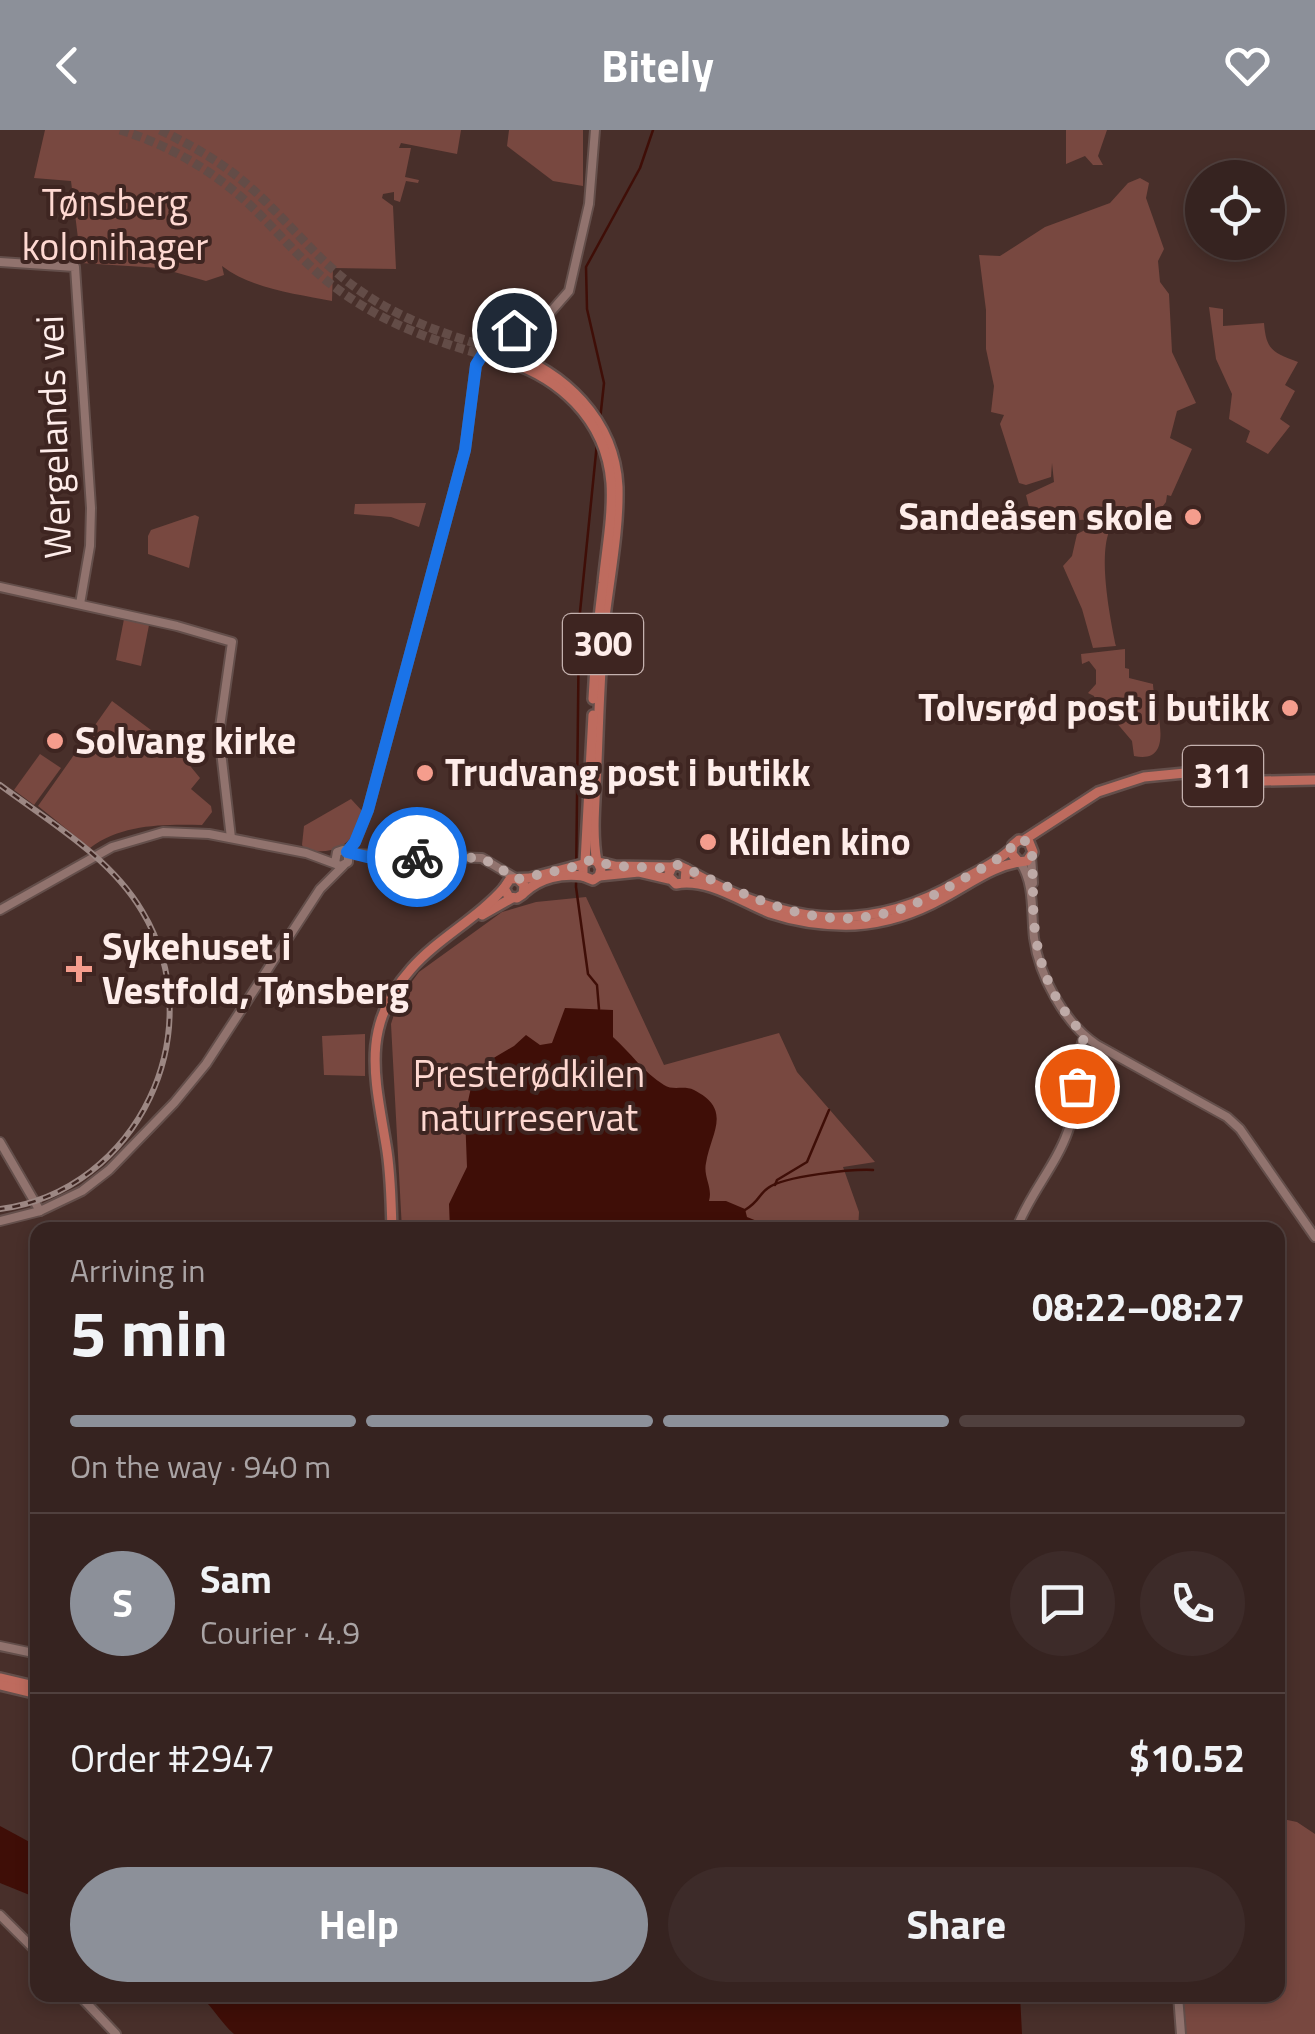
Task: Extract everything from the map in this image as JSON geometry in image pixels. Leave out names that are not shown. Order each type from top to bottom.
[{"type":"main road","points":[[0,1220],[40,1211],[74,1197],[190,1086],[360,830],[465,450],[476,365],[497,338],[540,320],[558,306],[574,276],[593,181],[595,130]]},
{"type":"main road","name":"Wergelands vei","points":[[0,262],[75,267],[91,508],[90,546],[80,604]]},
{"type":"main road","name":"300","points":[[501,355],[533,362],[576,393],[598,426],[614,463],[618,491],[601,666],[595,809],[598,862]]},
{"type":"main road","name":"300","points":[[580,869],[611,496],[610,472],[598,426]]},
{"type":"main road","points":[[0,586],[232,642],[219,734],[230,838]]},
{"type":"main road","name":"311","points":[[443,942],[540,881],[598,862],[614,866],[678,865],[785,911],[848,919],[886,914],[917,904],[1116,784],[1159,774],[1315,780]]},
{"type":"main road","name":"311","points":[[580,869],[593,880],[639,872],[676,884],[703,884],[788,918],[850,925],[910,913],[1006,862],[1032,854],[1041,838],[1082,802]]},
{"type":"main road","points":[[0,910],[112,847],[136,837],[179,831],[341,858],[474,861],[492,866],[505,886],[518,896],[524,885],[482,858],[341,858]]},
{"type":"main road","points":[[1024,840],[1032,854],[1032,903]]},
{"type":"main road","points":[[1012,850],[1028,874],[1035,946],[1044,972],[1085,1036],[1233,1122],[1315,1236]]},
{"type":"main road","points":[[598,862],[599,876]]},
{"type":"main road","points":[[670,880],[672,867]]},
{"type":"main road","points":[[685,881],[686,868]]},
{"type":"main road","points":[[518,879],[580,869]]},
{"type":"main road","name":"311","points":[[392,1222],[388,1161],[374,1086],[375,1044],[382,1017],[412,967],[518,879]]},
{"type":"main road","points":[[1019,1222],[1070,1128],[1079,1050],[1085,1036]]},
{"type":"main road","points":[[0,1142],[40,1211]]},
{"type":"main road","points":[[0,1646],[30,1652]]},
{"type":"main road","points":[[0,1682],[30,1688]]},
{"type":"main road","points":[[0,1914],[30,1945]]},
{"type":"main road","points":[[86,2002],[116,2034]]},
{"type":"main road","points":[[1179,2002],[1181,2034]]},
{"type":"green space","name":"Tønsberg kolonihager","points":[[45,130],[461,130],[457,154],[401,143],[399,148],[411,148],[405,177],[419,180],[406,181],[400,202],[394,200],[394,192],[383,194],[382,198],[393,206],[396,269],[333,268],[332,301],[260,285],[222,266],[224,275],[206,281],[160,268],[81,263],[71,181],[34,178]]},
{"type":"green space","points":[[509,130],[583,130],[583,186],[553,181],[507,146]]},
{"type":"green space","points":[[1066,130],[1107,130],[1098,156],[1103,165],[1093,165],[1085,156],[1066,164]]},
{"type":"green space","points":[[1140,178],[1149,183],[1146,198],[1164,249],[1158,261],[1160,282],[1169,294],[1172,352],[1196,403],[1177,411],[1170,438],[1192,449],[1171,496],[1167,495],[1156,515],[1033,523],[1026,495],[1054,482],[1052,463],[1051,477],[1026,485],[1019,483],[1000,424],[1004,415],[991,412],[994,386],[986,349],[979,255],[1000,256],[1045,227],[1110,203],[1128,183]]},
{"type":"green space","points":[[1209,307],[1223,309],[1223,326],[1264,323],[1272,349],[1298,362],[1285,385],[1295,391],[1280,419],[1290,426],[1268,454],[1246,442],[1250,431],[1229,419],[1232,394],[1216,359]]},
{"type":"green space","points":[[426,503],[419,527],[391,517],[354,514],[355,504]]},
{"type":"green space","points":[[199,517],[189,568],[148,554],[151,530]]},
{"type":"green space","points":[[1113,524],[1105,549],[1105,565],[1116,646],[1093,648],[1082,609],[1063,566],[1072,556],[1077,534]]},
{"type":"green space","points":[[125,614],[150,620],[141,666],[116,660]]},
{"type":"green space","points":[[1125,649],[1129,678],[1153,684],[1160,742],[1156,752],[1148,757],[1134,756],[1132,741],[1104,708],[1098,709],[1094,696],[1088,693],[1096,684],[1096,670],[1089,661],[1082,664],[1081,654]]},
{"type":"green space","points":[[112,701],[194,762],[191,767],[200,778],[191,789],[211,806],[212,812],[202,825],[129,830],[90,848],[38,806]]},
{"type":"green space","points":[[40,754],[61,768],[34,805],[14,790]]},
{"type":"green space","points":[[351,799],[364,813],[349,839],[328,851],[306,851],[302,845],[304,826]]},
{"type":"green space","name":"Presterødkilen naturreservat","points":[[586,897],[664,1065],[779,1033],[797,1072],[875,1162],[843,1167],[859,1212],[858,1222],[402,1222],[391,1024],[399,999],[419,972],[502,912],[536,902]]},
{"type":"green space","points":[[365,1034],[365,1076],[324,1075],[322,1036]]},
{"type":"green space","points":[[1285,1819],[1297,1822],[1315,1834],[1315,2034],[1186,2034],[1183,2002],[1285,2002]]},
{"type":"shaded area","points":[[565,1008],[613,1010],[613,1037],[644,1068],[667,1087],[690,1089],[713,1105],[715,1132],[705,1168],[709,1201],[726,1201],[745,1209],[747,1217],[760,1222],[450,1222],[449,1204],[467,1167],[465,1115],[475,1069],[526,1035],[540,1045],[552,1043]]},
{"type":"shaded area","points":[[0,1826],[30,1842],[30,1895],[0,1883]]},
{"type":"shaded area","points":[[205,2002],[1020,2002],[1022,2034],[234,2034]]},
{"type":"waterway","points":[[600,420],[604,383],[587,309],[586,267],[640,168],[653,130]]},
{"type":"waterway","points":[[597,443],[579,622],[576,887],[588,974],[597,985],[599,1009]]},
{"type":"waterway","points":[[775,1185],[807,1162],[829,1110]]},
{"type":"waterway","points":[[745,1210],[768,1188],[788,1180],[873,1170]]},
{"type":"tunnel","points":[[120,130],[173,151],[222,181],[317,272],[367,308],[430,338],[499,359]]},
{"type":"tunnel","points":[[160,130],[240,178],[331,268],[361,292],[419,323],[502,351]]},
{"type":"railway","points":[[0,785],[78,842],[129,892],[162,957],[170,1005],[165,1053],[150,1098],[125,1138],[91,1172],[49,1196],[0,1209]]},
{"type":"way so far","points":[[417,857],[482,858],[518,879],[570,868],[588,860],[614,866],[678,865],[785,911],[848,919],[886,914],[928,898],[1004,856],[1017,841],[1024,840],[1033,850],[1033,927],[1041,966],[1085,1036],[1079,1050],[1077,1086]]},
{"type":"place","name":"Sandeåsen skole","points":[[1193,517]]},
{"type":"place","name":"Tolvsrød post i butikk","points":[[1290,708]]},
{"type":"place","name":"Solvang kirke","points":[[55,741]]},
{"type":"place","name":"Trudvang post i butikk","points":[[425,773]]},
{"type":"place","name":"Kilden kino","points":[[708,842]]},
{"type":"place","name":"Sykehuset i Vestfold, Tønsberg","points":[[79,969]]},
{"type":"route","points":[[417,857],[367,857],[347,852],[368,810],[465,450],[476,365],[489,344],[514,330]]}]
